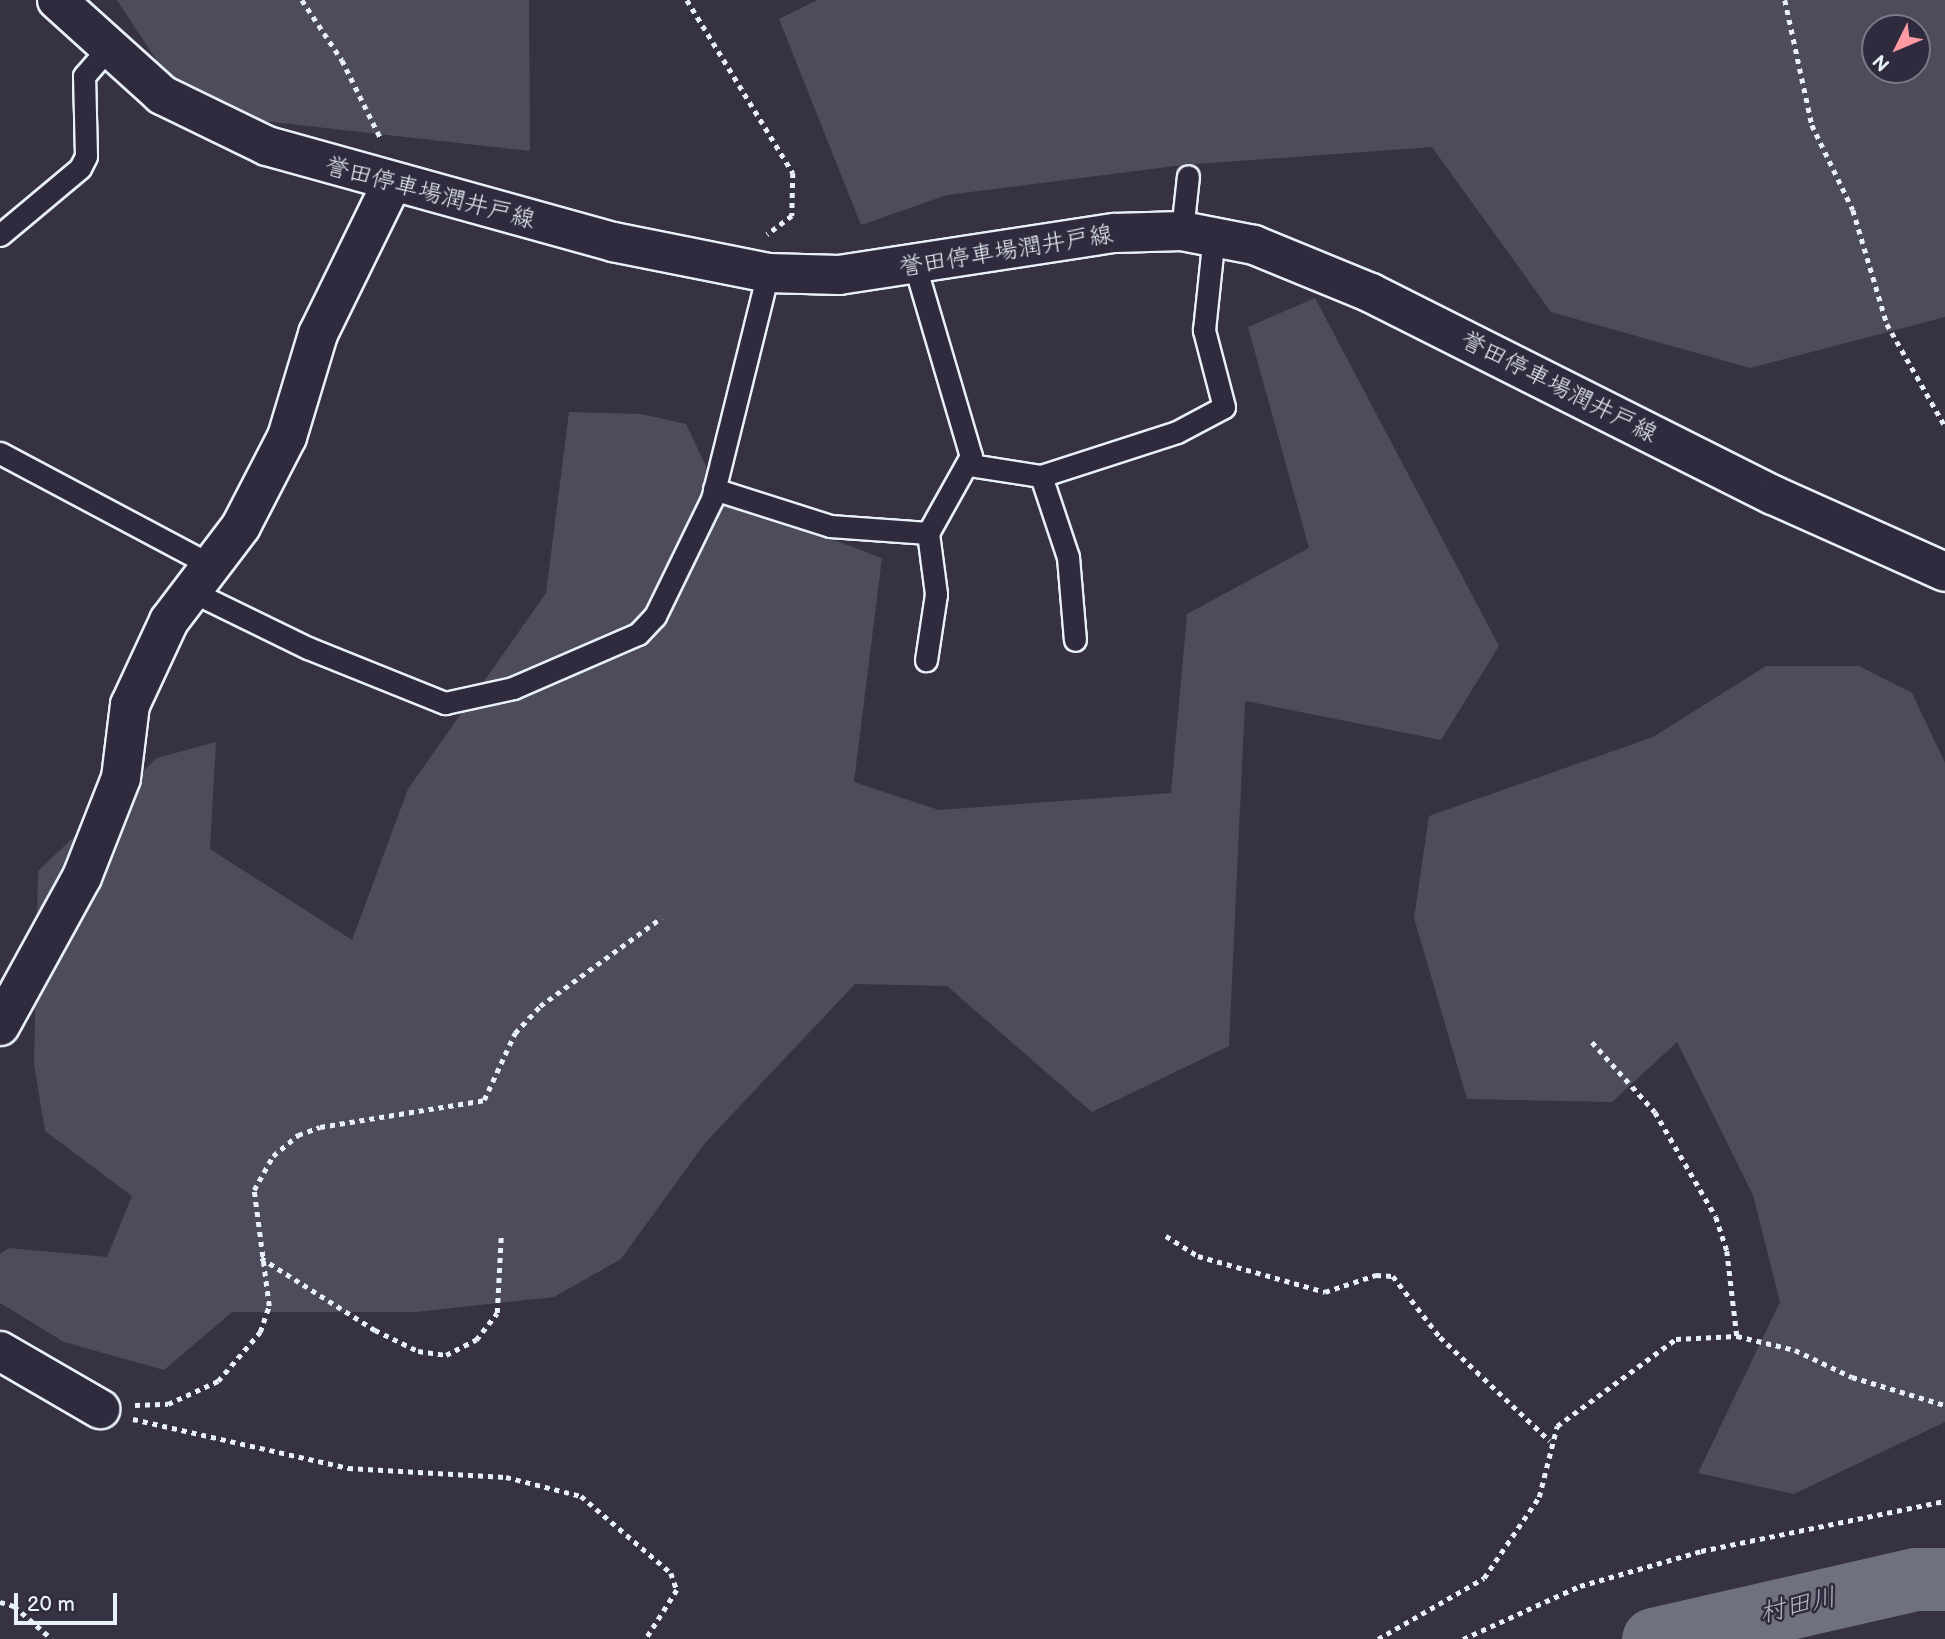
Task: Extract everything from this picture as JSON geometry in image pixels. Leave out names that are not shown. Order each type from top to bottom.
[{"type":"main road","name":"誉田停車場潤井戸線","points":[[57,0],[106,51],[191,113],[267,146],[391,185],[613,242],[768,273],[839,275],[915,266],[1101,235],[1198,233],[1371,293],[1773,495],[1945,572]]},
{"type":"main road","points":[[0,1026],[82,877],[121,778],[130,705],[169,621],[204,580],[287,437],[318,334],[391,185]]},
{"type":"main road","points":[[0,1351],[100,1409]]},
{"type":"lane","points":[[0,235],[80,168],[86,156],[84,76],[106,51]]},
{"type":"lane","points":[[970,465],[1041,476],[1177,432],[1224,407],[1204,330],[1198,233],[1188,176]]},
{"type":"lane","points":[[915,266],[970,465],[928,533],[936,594],[926,660]]},
{"type":"lane","points":[[0,453],[308,648],[445,703],[481,700],[638,634],[666,595],[715,489],[768,273]]},
{"type":"lane","points":[[1041,476],[1068,557],[1075,640]]},
{"type":"lane","points":[[715,489],[830,526],[928,533]]},
{"type":"path","points":[[302,0],[342,60],[396,171],[391,185]]},
{"type":"path","points":[[687,0],[793,173],[792,216],[761,244],[768,273]]},
{"type":"path","points":[[1785,0],[1812,125],[1853,210],[1887,324],[1945,426]]},
{"type":"path","points":[[100,1409],[167,1404],[218,1381],[260,1332],[269,1306],[254,1190],[261,1169],[298,1135],[484,1100],[516,1033],[540,1006],[661,918]]},
{"type":"path","points":[[1592,1042],[1655,1112],[1716,1217],[1727,1251],[1737,1336]]},
{"type":"path","points":[[261,1258],[375,1330],[418,1351],[446,1355],[476,1339],[497,1313],[501,1236]]},
{"type":"path","points":[[1166,1236],[1198,1255],[1325,1292],[1376,1275],[1393,1276],[1440,1336],[1550,1441]]},
{"type":"path","points":[[1378,1639],[1484,1578],[1539,1497],[1550,1441],[1557,1426],[1676,1339],[1737,1336],[1794,1350],[1852,1377],[1945,1405]]},
{"type":"path","points":[[100,1409],[348,1468],[506,1477],[581,1496],[671,1573],[677,1590],[646,1639]]},
{"type":"path","points":[[1463,1639],[1580,1586],[1700,1551],[1945,1501]]},
{"type":"path","points":[[0,1602],[13,1606],[52,1639]]},
{"type":"shaded area","points":[[117,0],[529,0],[530,151],[191,113]]},
{"type":"shaded area","points":[[817,0],[1945,0],[1945,317],[1750,368],[1551,312],[1432,147],[1183,165],[947,195],[861,225],[779,19]]},
{"type":"shaded area","points":[[1315,298],[1499,646],[1441,740],[1245,701],[1229,1046],[1092,1112],[947,986],[855,984],[705,1143],[621,1259],[554,1297],[416,1312],[232,1312],[164,1370],[64,1342],[0,1303],[0,1254],[9,1248],[107,1257],[132,1196],[45,1131],[34,1064],[38,871],[157,758],[216,742],[210,849],[352,940],[408,789],[546,593],[569,412],[641,414],[686,424],[721,498],[882,558],[854,782],[939,810],[1171,793],[1187,614],[1309,548],[1248,327]]},
{"type":"shaded area","points":[[1766,666],[1859,666],[1912,693],[1945,763],[1945,1422],[1794,1494],[1698,1473],[1780,1302],[1753,1195],[1677,1042],[1612,1102],[1467,1099],[1414,918],[1429,816],[1653,737]]},
{"type":"waterway","name":"村田川","points":[[1653,1639],[1915,1579],[1945,1579]]}]
